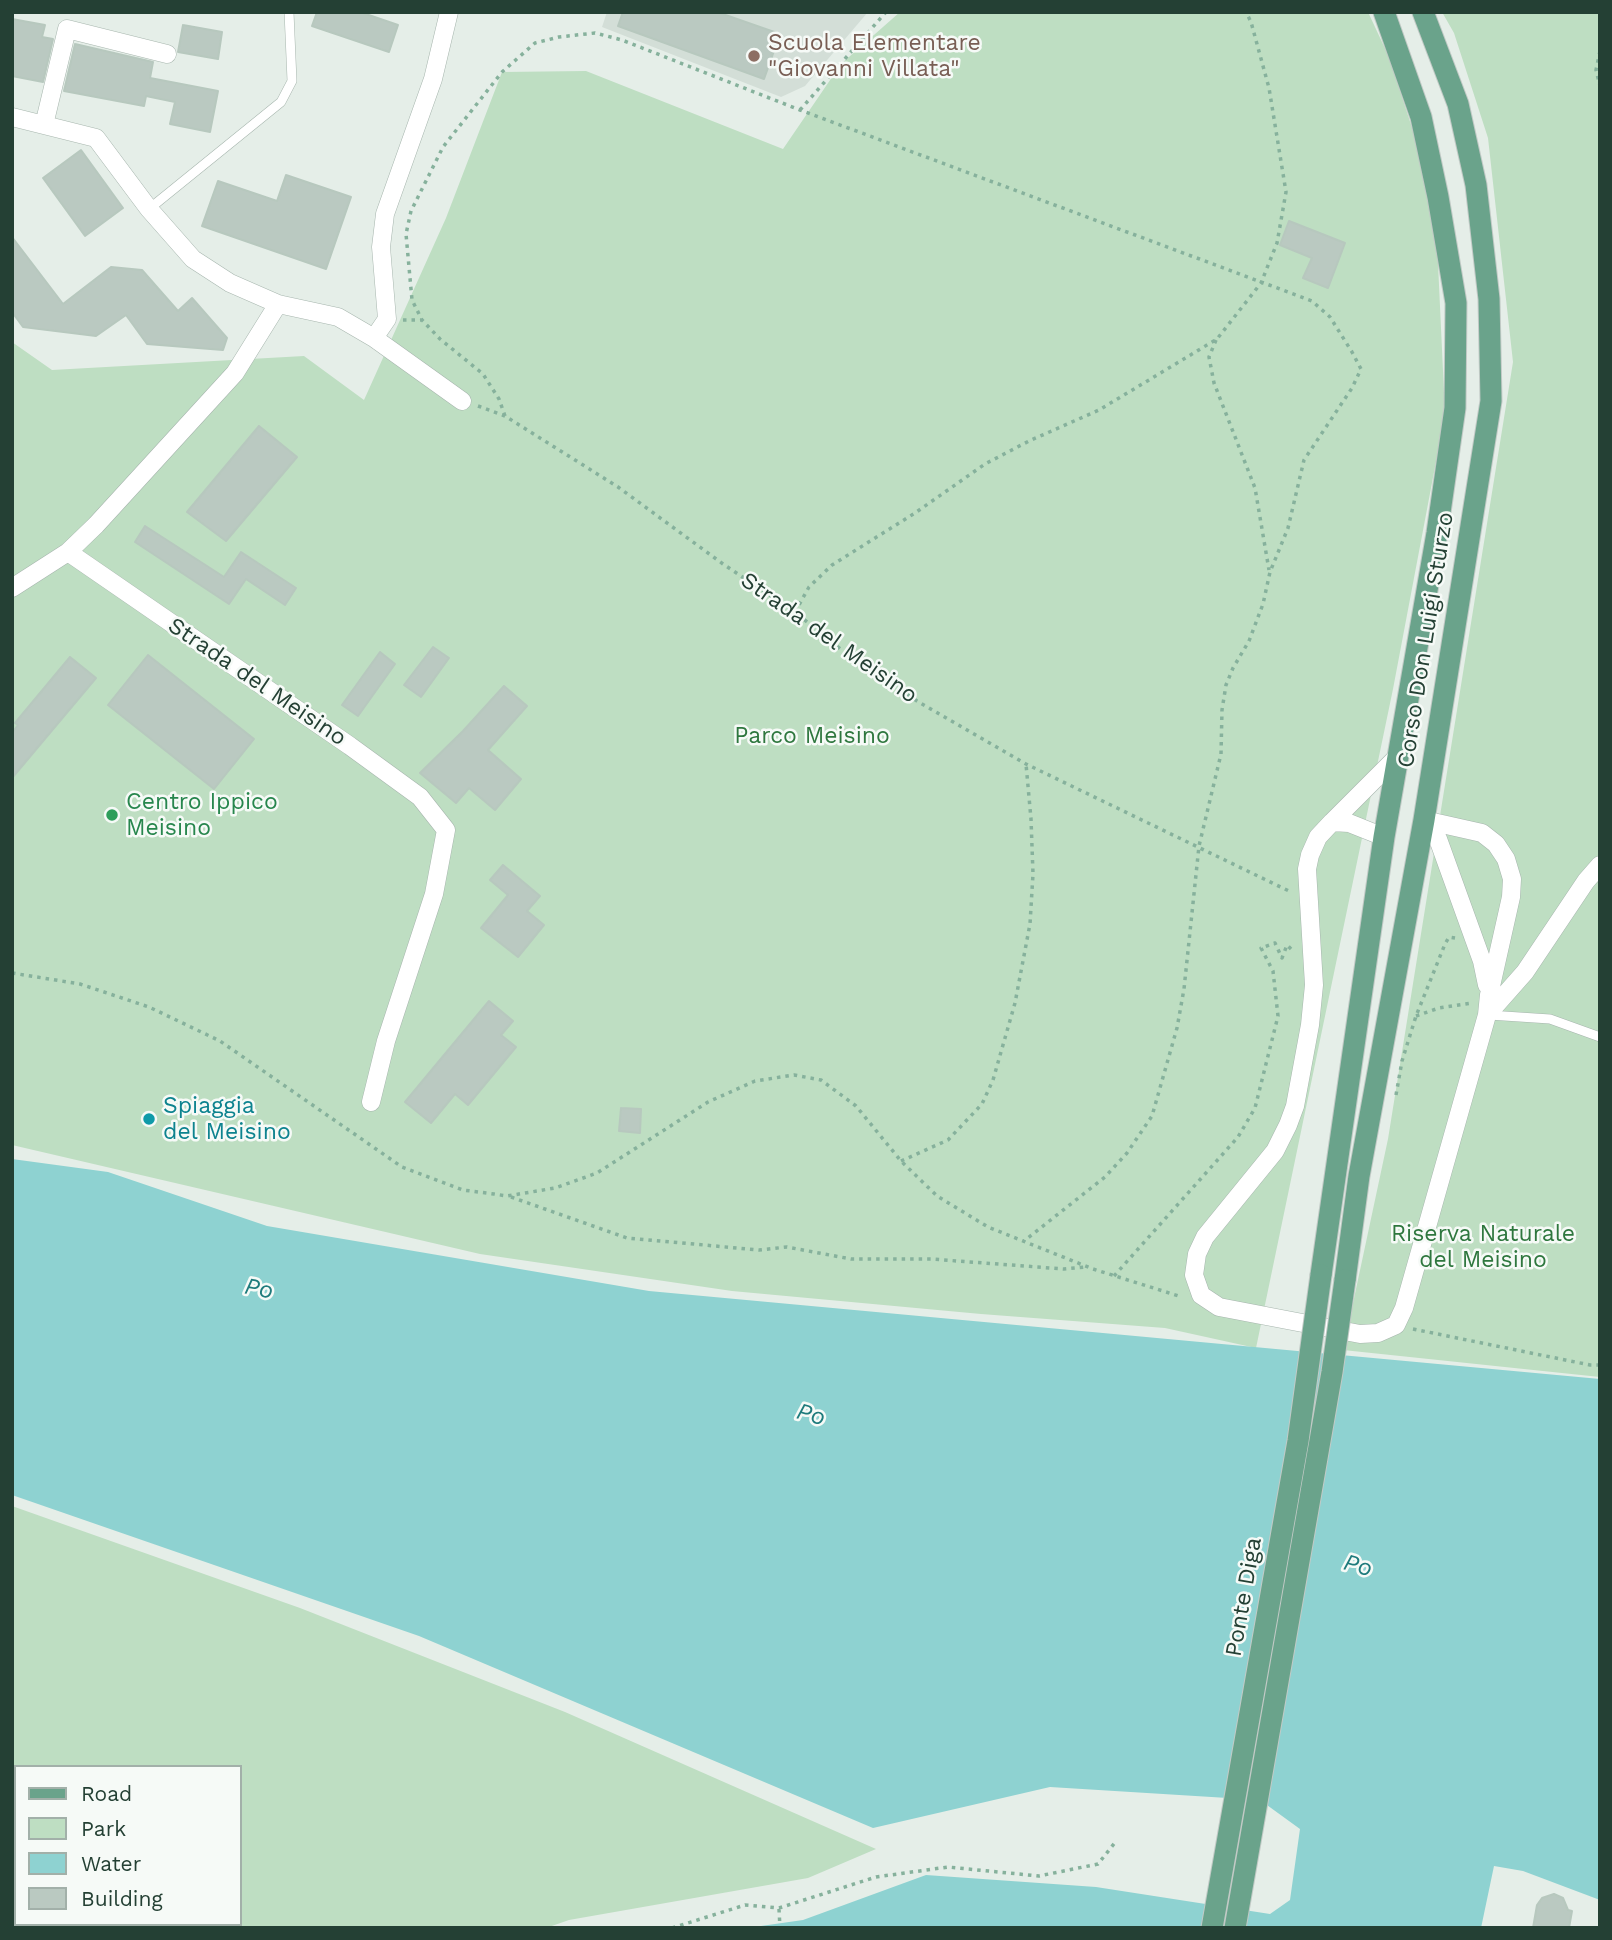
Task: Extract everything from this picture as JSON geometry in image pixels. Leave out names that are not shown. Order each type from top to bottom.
[{"type":"main road","name":"Corso Don Luigi Sturzo","points":[[1321,1275],[1384,837],[1437,533],[1455,408],[1456,303],[1438,197],[1421,117],[1384,12]]},
{"type":"main road","name":"Corso Don Luigi Sturzo","points":[[1345,1280],[1359,1176],[1424,820],[1491,401],[1489,299],[1476,185],[1458,104],[1423,12]]},
{"type":"main road","name":"Ponte Diga","points":[[1212,1928],[1298,1441],[1321,1275]]},
{"type":"main road","name":"Ponte Diga","points":[[1235,1928],[1345,1280]]},
{"type":"street","points":[[374,338],[387,319],[382,247],[385,214],[433,79],[449,12]]},
{"type":"street","points":[[44,125],[68,29],[167,54]]},
{"type":"street","points":[[12,117],[96,138],[149,209],[193,259],[230,283],[278,304],[338,317],[374,338],[462,401]]},
{"type":"street","points":[[12,588],[68,552],[235,373],[278,304]]},
{"type":"street","name":"Strada del Meisino","points":[[68,552],[420,797],[446,830],[435,894],[386,1041],[371,1102]]},
{"type":"street","points":[[1397,757],[1332,822],[1318,838],[1310,855],[1307,869],[1314,985],[1310,1025],[1295,1106],[1275,1151],[1205,1237],[1197,1254],[1194,1275],[1201,1295],[1219,1307],[1360,1335],[1378,1333],[1396,1325],[1404,1308],[1481,1001],[1511,897],[1512,879],[1506,859],[1496,844],[1482,833],[1424,820]]},
{"type":"street","points":[[1424,820],[1438,839],[1482,961],[1481,1001]]},
{"type":"street","points":[[1332,822],[1349,823],[1384,837]]},
{"type":"street","points":[[1481,1001],[1525,972],[1586,881],[1600,865]]},
{"type":"lane","points":[[149,209],[281,102],[292,81],[289,12]]},
{"type":"lane","points":[[1481,1001],[1550,1019],[1600,1037]]},
{"type":"path","points":[[800,110],[886,12]]},
{"type":"path","points":[[1245,12],[1251,22],[1269,88],[1286,192],[1277,243],[1261,283],[1217,339],[1209,357],[1214,383],[1255,488],[1270,572]]},
{"type":"path","points":[[505,416],[499,399],[484,374],[422,320],[412,300],[406,234],[415,201],[443,147],[502,72],[535,43],[559,37],[595,33],[622,40],[800,110],[1280,288],[1312,301],[1330,317],[1361,369],[1352,388],[1304,460],[1288,528],[1270,572],[1263,604],[1249,641],[1226,685],[1222,710],[1221,754],[1199,846],[1184,989],[1177,1028],[1152,1116],[1127,1153],[1105,1177],[1024,1241]]},
{"type":"path","points":[[1600,51],[1596,70],[1600,86]]},
{"type":"path","points":[[795,612],[809,587],[832,565],[915,513],[985,464],[1099,410],[1217,339]]},
{"type":"path","name":"Strada del Meisino","points":[[462,401],[505,416],[618,487],[723,564],[795,612],[844,652],[917,701],[1026,764],[1199,846],[1272,885],[1308,895]]},
{"type":"path","points":[[901,1161],[948,1140],[982,1104],[993,1080],[1015,1003],[1030,924],[1033,874],[1026,764]]},
{"type":"path","points":[[1395,1100],[1402,1061],[1416,1016],[1449,937],[1454,936],[1459,941]]},
{"type":"path","points":[[1114,1276],[1238,1137],[1255,1108],[1278,1016],[1273,971],[1261,948],[1275,943],[1282,958],[1287,945],[1295,953],[1298,938],[1311,937]]},
{"type":"path","points":[[12,973],[80,984],[149,1007],[220,1041],[402,1167],[463,1190],[507,1196],[627,1238],[759,1250],[788,1247],[851,1259],[931,1259],[1064,1269],[1087,1266]]},
{"type":"path","points":[[1416,1016],[1438,1008],[1481,1001]]},
{"type":"path","points":[[507,1196],[555,1188],[597,1173],[708,1102],[755,1081],[794,1075],[821,1080],[856,1105],[901,1161],[937,1196],[988,1227],[1114,1276],[1178,1297],[1201,1295]]},
{"type":"path","points":[[1396,1325],[1600,1365]]},
{"type":"path","points":[[672,1928],[745,1905],[779,1908],[876,1877],[936,1868],[1039,1876],[1098,1864],[1118,1840]]},
{"type":"path","points":[[779,1908],[780,1928]]},
{"type":"shaded area","name":"Scuola Elementare \"Giovanni Villata\"","points":[[607,12],[868,12],[805,86],[781,97],[602,27]]},
{"type":"green space","name":"Parco Meisino","points":[[900,12],[1368,12],[1389,57],[1417,143],[1437,242],[1445,414],[1393,689],[1256,1348],[1165,1328],[732,1291],[480,1254],[12,1145],[12,342],[52,370],[304,356],[364,400],[446,218],[502,72],[586,71],[783,149],[841,64]]},
{"type":"green space","name":"Riserva Naturale del Meisino","points":[[1442,12],[1600,12],[1600,1377],[1343,1350],[1388,1139],[1513,362],[1488,138],[1454,33]]},
{"type":"green space","points":[[12,1506],[300,1608],[565,1712],[876,1849],[808,1878],[569,1920],[546,1928],[12,1928]]},
{"type":"water","name":"Po","points":[[12,1159],[108,1172],[267,1226],[649,1291],[1600,1379],[1600,1900],[1523,1871],[1494,1866],[1481,1928],[747,1928],[803,1920],[926,1875],[1096,1887],[1270,1914],[1290,1900],[1300,1829],[1260,1800],[1050,1787],[873,1828],[419,1636],[12,1495]]},
{"type":"building","points":[[317,12],[360,12],[398,25],[389,52],[312,26]]},
{"type":"building","points":[[623,12],[717,12],[780,34],[764,79],[618,26]]},
{"type":"building","points":[[12,19],[45,25],[42,37],[53,39],[43,82],[12,76]]},
{"type":"building","points":[[183,25],[222,32],[218,59],[178,52]]},
{"type":"building","points":[[75,44],[153,62],[150,78],[218,91],[210,132],[170,124],[175,102],[146,96],[144,106],[64,91]]},
{"type":"building","points":[[81,150],[123,208],[85,236],[43,178]]},
{"type":"building","points":[[286,175],[351,197],[326,269],[202,226],[218,181],[277,201]]},
{"type":"building","points":[[1289,221],[1345,243],[1328,288],[1303,278],[1312,258],[1280,245]]},
{"type":"building","points":[[12,237],[63,304],[111,267],[142,270],[178,311],[192,298],[227,338],[223,350],[147,344],[126,315],[96,336],[23,327],[12,312]]},
{"type":"building","points":[[259,426],[297,457],[226,541],[187,512]]},
{"type":"building","points":[[145,526],[224,577],[241,552],[296,588],[285,605],[246,579],[229,604],[135,542]]},
{"type":"building","points":[[433,647],[449,658],[421,697],[404,685]]},
{"type":"building","points":[[380,652],[395,664],[358,716],[342,705]]},
{"type":"building","points":[[148,655],[254,739],[214,789],[108,705]]},
{"type":"building","points":[[70,657],[96,678],[12,778],[12,733],[18,725],[15,723]]},
{"type":"building","points":[[504,686],[527,706],[488,750],[521,779],[495,810],[469,788],[456,803],[420,773]]},
{"type":"building","points":[[503,865],[540,896],[527,911],[544,925],[518,957],[481,928],[508,895],[490,880]]},
{"type":"building","points":[[489,1001],[513,1021],[501,1035],[516,1047],[468,1105],[455,1094],[431,1123],[405,1102]]},
{"type":"building","points":[[621,1108],[641,1109],[640,1133],[619,1131]]},
{"type":"building","points":[[1554,1894],[1563,1898],[1568,1910],[1572,1911],[1569,1928],[1533,1928],[1537,1905],[1542,1898]]},
{"type":"place","name":"Scuola Elementare \"Giovanni Villata\"","points":[[754,56]]},
{"type":"place","name":"Centro Ippico Meisino","points":[[112,815]]},
{"type":"place","name":"Spiaggia del Meisino","points":[[149,1119]]}]
